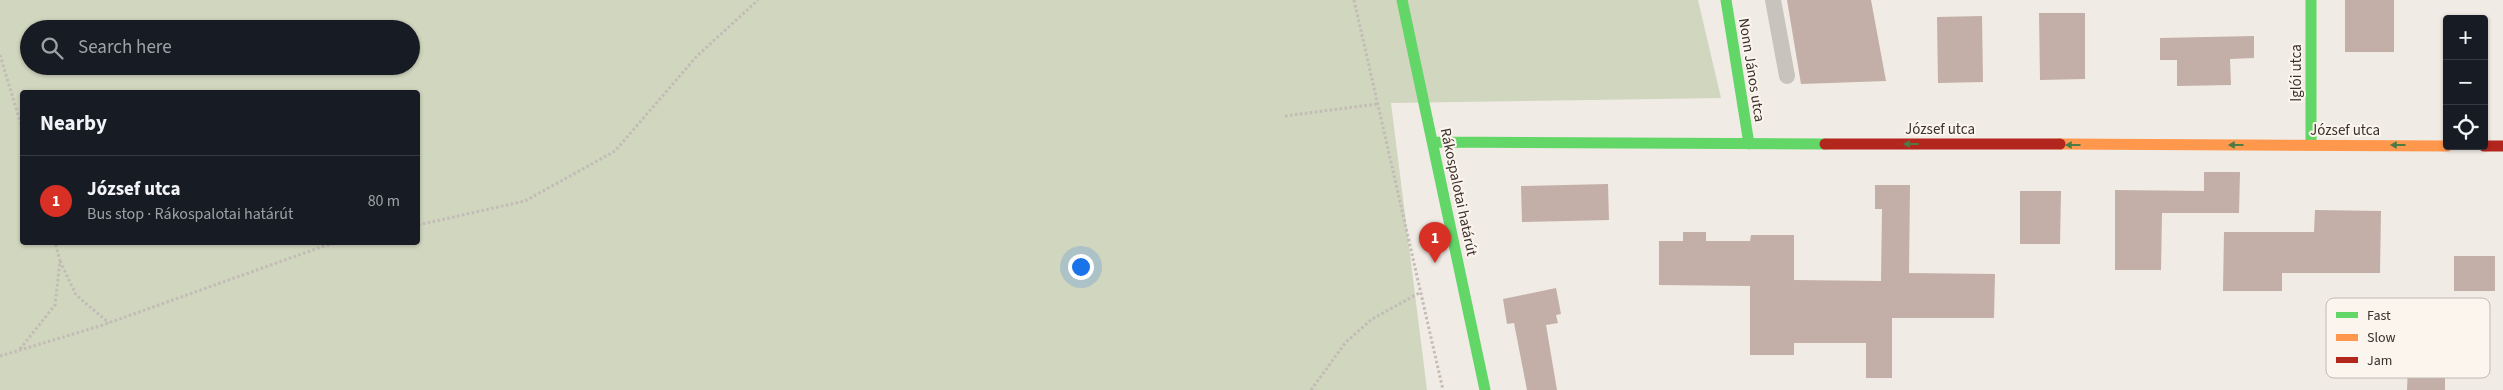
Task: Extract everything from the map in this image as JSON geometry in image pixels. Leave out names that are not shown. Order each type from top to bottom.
[{"type":"street","name":"Rákospalotai határút","points":[[1402,0],[1485,390]]},
{"type":"street","name":"Nonn János utca","points":[[1726,0],[1749,144]]},
{"type":"street","name":"Iglói utca","points":[[2311,0],[2311,145]]},
{"type":"street","name":"József utca","points":[[1433,142],[2443,146]]},
{"type":"street","points":[[2488,146],[2503,146]]},
{"type":"lane","points":[[1773,0],[1787,76]]},
{"type":"path","points":[[420,225],[525,201],[615,151],[698,56],[758,0]]},
{"type":"path","points":[[1354,0],[1443,390]]},
{"type":"path","points":[[0,55],[20,121]]},
{"type":"path","points":[[1284,116],[1377,104]]},
{"type":"path","points":[[56,245],[60,261],[76,295],[108,323]]},
{"type":"path","points":[[0,356],[108,323],[330,245]]},
{"type":"path","points":[[20,349],[55,305],[60,261]]},
{"type":"path","points":[[1311,390],[1346,342],[1372,319],[1421,292]]},
{"type":"green space","points":[[0,0],[1698,0],[1721,98],[1391,103],[1427,390],[0,390]]},
{"type":"building","points":[[1787,0],[1871,0],[1886,81],[1801,84]]},
{"type":"building","points":[[2345,0],[2394,0],[2394,52],[2345,52]]},
{"type":"building","points":[[2039,13],[2085,13],[2085,79],[2040,80]]},
{"type":"building","points":[[1982,16],[1983,82],[1938,83],[1937,17]]},
{"type":"building","points":[[2254,36],[2254,58],[2230,59],[2231,85],[2177,86],[2177,60],[2160,60],[2160,38]]},
{"type":"building","points":[[2204,172],[2240,172],[2239,213],[2162,213],[2161,270],[2115,270],[2115,190],[2204,191]]},
{"type":"building","points":[[1608,184],[1609,220],[1522,222],[1521,186]]},
{"type":"building","points":[[1875,185],[1910,185],[1909,273],[1995,274],[1994,318],[1892,318],[1892,378],[1866,378],[1866,343],[1794,343],[1794,355],[1750,355],[1750,286],[1659,285],[1659,241],[1683,241],[1683,232],[1706,232],[1706,241],[1750,241],[1751,235],[1794,235],[1794,280],[1881,281],[1882,209],[1875,209]]},
{"type":"building","points":[[2020,191],[2061,191],[2060,244],[2020,244]]},
{"type":"building","points":[[2315,210],[2381,211],[2380,273],[2282,273],[2282,291],[2223,291],[2224,232],[2314,232]]},
{"type":"building","points":[[2454,256],[2495,256],[2495,291],[2454,291]]},
{"type":"building","points":[[1556,288],[1561,314],[1556,315],[1558,323],[1546,325],[1557,390],[1527,390],[1514,323],[1507,324],[1503,299]]},
{"type":"building","points":[[2408,378],[2445,378],[2445,390],[2407,390]]},
{"type":"traffic: fast","points":[[1402,0],[1485,390]]},
{"type":"traffic: fast","points":[[1726,0],[1749,144]]},
{"type":"traffic: fast","points":[[2311,0],[2311,145]]},
{"type":"traffic: fast","points":[[1433,142],[1825,144]]},
{"type":"traffic: slow","points":[[2060,144],[2443,146]]},
{"type":"traffic: jam","points":[[1825,144],[2060,144]]},
{"type":"traffic: jam","points":[[2488,146],[2503,146]]},
{"type":"place","name":"József utca","points":[[1435,263]]}]
